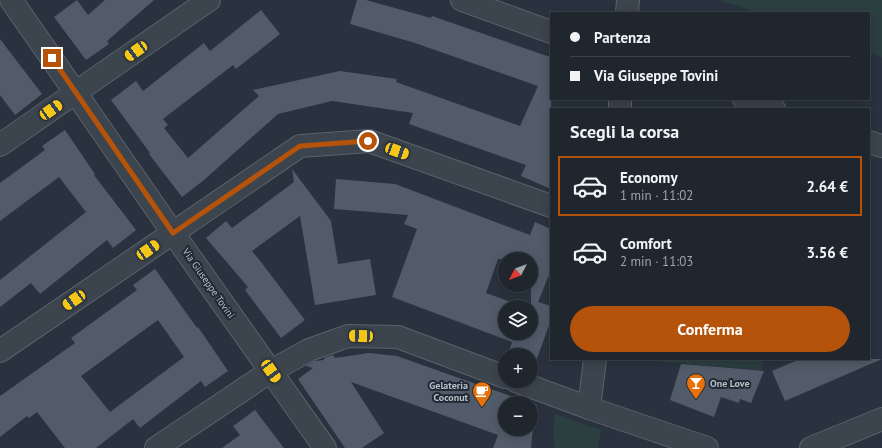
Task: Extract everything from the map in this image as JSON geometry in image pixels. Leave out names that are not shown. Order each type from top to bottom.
[{"type":"street","name":"Via Giuseppe Tovini","points":[[11,0],[325,448]]},
{"type":"street","points":[[0,145],[209,0]]},
{"type":"street","points":[[462,0],[550,32]]},
{"type":"street","points":[[627,12],[628,0]]},
{"type":"street","points":[[747,100],[771,108]]},
{"type":"street","points":[[0,351],[300,146],[368,141],[550,206]]},
{"type":"street","points":[[870,142],[882,146]]},
{"type":"street","points":[[156,448],[271,371],[309,350],[348,336],[398,337],[498,374]]},
{"type":"street","points":[[590,408],[595,360]]},
{"type":"street","points":[[535,388],[707,448]]},
{"type":"street","points":[[811,448],[882,419]]},
{"type":"shaded area","points":[[720,0],[882,0],[882,57],[870,52],[870,12],[754,12]]},
{"type":"shaded area","points":[[641,360],[763,360],[762,370]]},
{"type":"shaded area","points":[[555,414],[601,430],[598,448],[555,448],[553,433]]},
{"type":"building","points":[[77,0],[88,15],[105,0],[154,0],[107,41],[109,44],[86,60],[54,17]]},
{"type":"building","points":[[357,0],[366,0],[431,18],[432,16],[550,57],[550,189],[521,176],[526,165],[409,124],[413,113],[332,101],[278,114],[204,180],[182,197],[149,154],[150,153],[111,100],[136,81],[143,91],[204,43],[210,51],[261,10],[280,34],[236,69],[233,65],[163,119],[168,125],[164,128],[188,158],[259,96],[253,90],[340,71],[397,79],[396,82],[520,126],[538,86],[415,43],[350,24]]},
{"type":"building","points":[[0,39],[42,94],[15,115],[0,95]]},
{"type":"building","points":[[65,130],[95,174],[94,175],[136,230],[113,248],[107,240],[40,294],[31,283],[0,307],[0,280],[86,212],[59,177],[0,221],[0,183],[45,150],[42,146]]},
{"type":"building","points":[[292,169],[331,221],[338,264],[370,259],[376,295],[315,305],[300,216],[252,251],[305,320],[281,338],[245,290],[248,287],[206,238],[226,221],[232,228],[294,182]]},
{"type":"building","points":[[336,179],[395,184],[530,235],[535,222],[550,229],[550,272],[538,302],[538,300],[531,300],[531,292],[538,292],[538,252],[498,252],[498,259],[486,293],[505,300],[498,300],[498,337],[392,297],[417,229],[404,224],[408,215],[334,209]]},
{"type":"building","points":[[155,269],[197,328],[198,327],[228,371],[205,387],[201,381],[140,428],[133,419],[96,448],[65,448],[37,412],[29,418],[27,416],[0,437],[0,396],[75,343],[71,338],[137,290],[133,285]],"holes":[[[158,320],[184,357],[110,412],[81,376]]]},
{"type":"building","points":[[538,302],[550,306],[550,323],[538,356],[538,348],[510,348],[512,342],[507,340],[538,340]]},
{"type":"building","points":[[369,353],[397,356],[511,396],[498,396],[498,435],[351,382],[384,433],[362,448],[345,448],[298,379],[313,368],[306,366],[314,361],[324,360],[324,358],[333,355],[335,358]]},
{"type":"building","points":[[882,359],[785,401],[772,371],[798,360]]},
{"type":"building","points":[[681,364],[764,371],[751,403],[740,399],[739,403],[721,397],[714,417],[670,400]]},
{"type":"building","points":[[255,410],[284,448],[222,448],[240,435],[233,426]]},
{"type":"building","points":[[498,435],[532,436],[531,448],[493,448]]},
{"type":"place","name":"One Love","points":[[696,400]]},
{"type":"place","name":"Gelateria Coconut","points":[[482,408]]},
{"type":"route","points":[[52,58],[173,233],[300,146],[368,141]]}]
